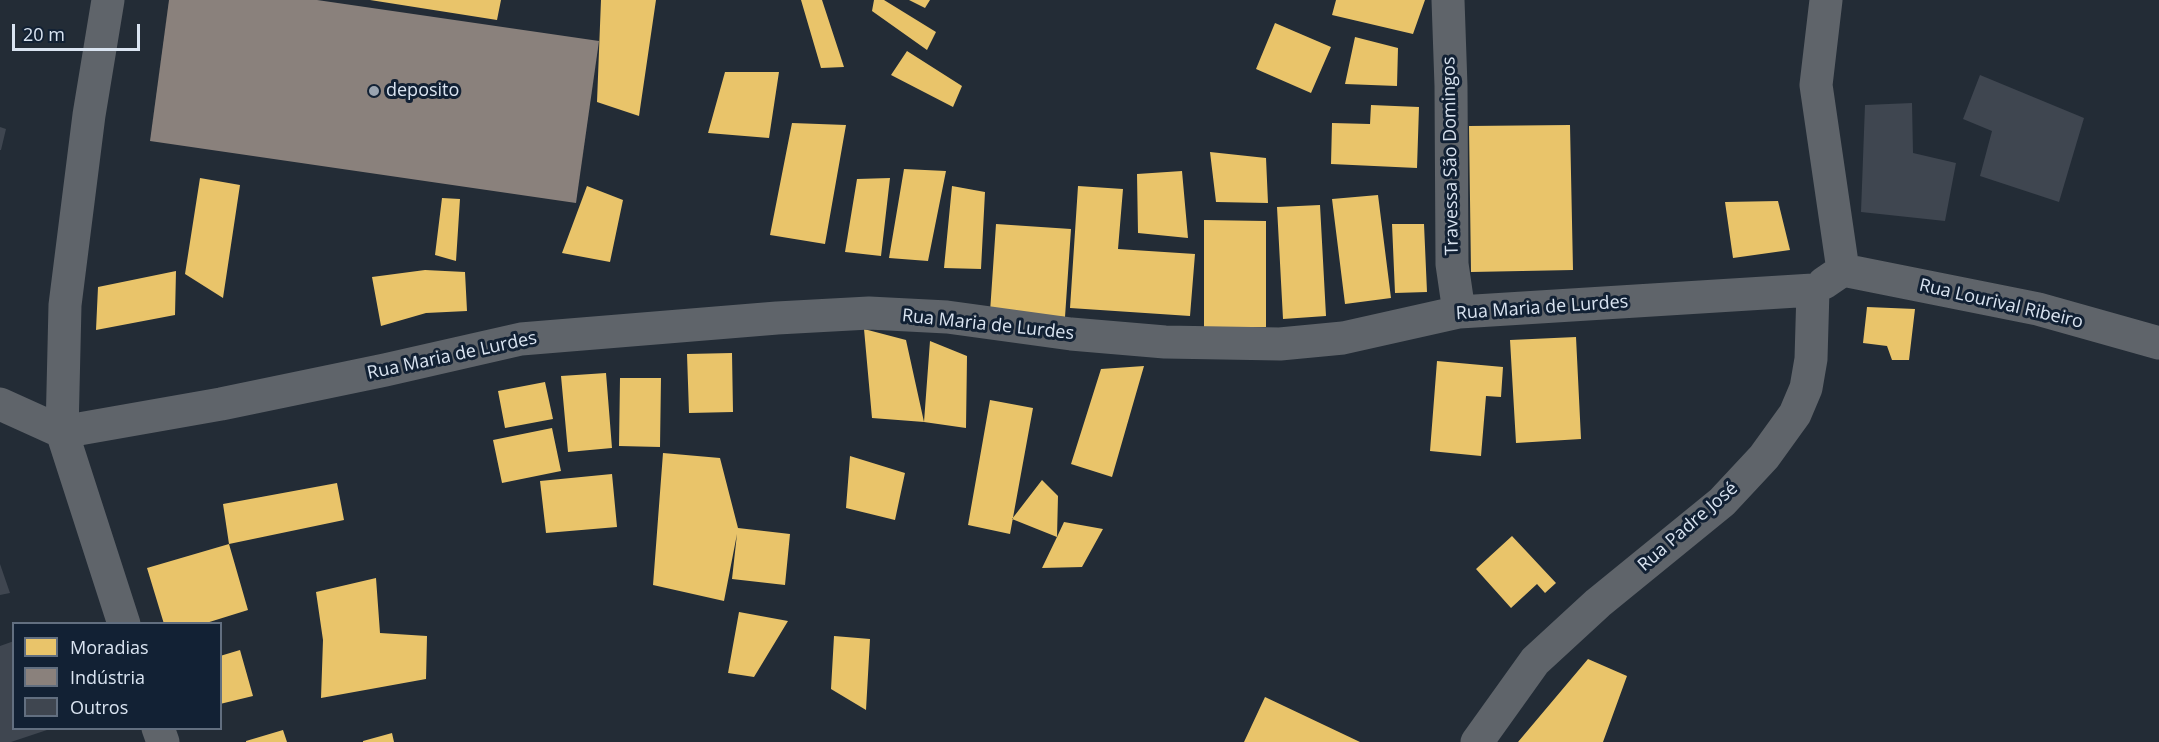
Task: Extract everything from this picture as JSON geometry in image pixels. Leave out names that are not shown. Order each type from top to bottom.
[{"type":"street","points":[[108,0],[89,115],[65,305],[62,432],[123,622]]},
{"type":"street","name":"Travessa São Domingos","points":[[1448,0],[1452,264],[1459,312]]},
{"type":"street","points":[[1814,290],[1843,270],[1816,85],[1826,0]]},
{"type":"street","name":"Rua Lourival Ribeiro","points":[[1843,270],[2038,309],[2159,343]]},
{"type":"street","name":"Rua Maria de Lurdes","points":[[62,432],[221,404],[531,338],[777,318],[869,313],[947,317],[1071,334],[1165,342],[1280,344],[1343,338],[1459,312],[1814,290]]},
{"type":"street","name":"Rua Padre José","points":[[1477,742],[1535,661],[1598,603],[1722,502],[1764,457],[1795,414],[1806,388],[1811,359],[1814,290]]},
{"type":"street","points":[[0,404],[62,432]]},
{"type":"building: Moradias","points":[[370,0],[501,0],[497,20]]},
{"type":"building: Moradias","points":[[601,0],[656,0],[639,116],[597,102]]},
{"type":"building: Moradias","points":[[801,0],[822,0],[844,67],[821,68]]},
{"type":"building: Moradias","points":[[874,0],[884,0],[936,32],[927,50],[872,11]]},
{"type":"building: Moradias","points":[[909,0],[930,0],[925,8]]},
{"type":"building: Moradias","points":[[1336,0],[1425,0],[1413,34],[1332,15]]},
{"type":"building: Moradias","points":[[1275,23],[1331,47],[1311,93],[1256,69]]},
{"type":"building: Moradias","points":[[1355,37],[1398,48],[1397,86],[1345,84]]},
{"type":"building: Moradias","points":[[907,51],[962,86],[953,107],[891,75]]},
{"type":"building: Moradias","points":[[725,72],[779,72],[769,138],[708,133]]},
{"type":"building: Moradias","points":[[1371,105],[1419,107],[1417,168],[1331,164],[1332,123],[1370,124]]},
{"type":"building: Moradias","points":[[792,123],[846,125],[825,244],[770,235]]},
{"type":"building: Moradias","points":[[1570,125],[1573,270],[1471,272],[1469,126]]},
{"type":"building: Moradias","points":[[1210,152],[1266,158],[1268,203],[1216,202]]},
{"type":"building: Moradias","points":[[904,169],[946,171],[928,261],[889,258]]},
{"type":"building: Moradias","points":[[1182,171],[1188,238],[1138,233],[1137,174]]},
{"type":"building: Moradias","points":[[200,178],[240,185],[223,298],[185,274]]},
{"type":"building: Moradias","points":[[890,178],[881,256],[845,252],[857,179]]},
{"type":"building: Moradias","points":[[587,186],[623,200],[610,262],[562,253]]},
{"type":"building: Moradias","points":[[952,186],[985,192],[981,269],[944,268]]},
{"type":"building: Moradias","points":[[1078,186],[1123,189],[1118,249],[1195,254],[1190,316],[1070,308]]},
{"type":"building: Moradias","points":[[1378,195],[1391,298],[1345,304],[1332,199]]},
{"type":"building: Moradias","points":[[442,198],[460,199],[456,261],[435,255]]},
{"type":"building: Moradias","points":[[1778,201],[1790,250],[1733,258],[1725,202]]},
{"type":"building: Moradias","points":[[1320,205],[1326,316],[1283,319],[1277,207]]},
{"type":"building: Moradias","points":[[1204,220],[1266,221],[1266,327],[1204,328]]},
{"type":"building: Moradias","points":[[996,224],[1071,229],[1065,317],[990,312]]},
{"type":"building: Moradias","points":[[1392,224],[1424,224],[1427,292],[1395,293]]},
{"type":"building: Moradias","points":[[425,270],[465,272],[467,311],[426,313],[381,326],[372,277]]},
{"type":"building: Moradias","points":[[176,271],[175,315],[96,330],[98,287]]},
{"type":"building: Moradias","points":[[1867,307],[1915,309],[1909,360],[1892,360],[1887,346],[1863,343]]},
{"type":"building: Moradias","points":[[864,329],[906,340],[924,422],[872,418]]},
{"type":"building: Moradias","points":[[1576,337],[1581,439],[1516,443],[1510,340]]},
{"type":"building: Moradias","points":[[930,341],[967,356],[966,428],[924,422]]},
{"type":"building: Moradias","points":[[732,353],[733,412],[689,413],[687,354]]},
{"type":"building: Moradias","points":[[1437,361],[1503,367],[1501,397],[1486,396],[1481,456],[1430,451]]},
{"type":"building: Moradias","points":[[1144,366],[1112,477],[1071,464],[1101,369]]},
{"type":"building: Moradias","points":[[606,373],[612,448],[568,452],[561,376]]},
{"type":"building: Moradias","points":[[620,378],[661,378],[660,447],[619,446]]},
{"type":"building: Moradias","points":[[545,382],[553,419],[505,428],[498,391]]},
{"type":"building: Moradias","points":[[990,400],[1033,408],[1010,534],[968,525]]},
{"type":"building: Moradias","points":[[552,428],[561,471],[502,483],[493,440]]},
{"type":"building: Moradias","points":[[663,453],[720,458],[738,528],[790,534],[785,585],[732,579],[737,534],[724,601],[653,585]]},
{"type":"building: Moradias","points":[[850,456],[905,473],[895,520],[846,508]]},
{"type":"building: Moradias","points":[[612,474],[617,527],[546,533],[540,481]]},
{"type":"building: Moradias","points":[[1042,480],[1058,496],[1057,537],[1012,519]]},
{"type":"building: Moradias","points":[[337,483],[344,520],[229,544],[223,504]]},
{"type":"building: Moradias","points":[[1064,522],[1103,529],[1082,567],[1042,568]]},
{"type":"building: Moradias","points":[[1512,536],[1556,583],[1545,593],[1537,584],[1511,608],[1476,569]]},
{"type":"building: Moradias","points":[[229,544],[248,610],[209,622],[163,622],[147,568]]},
{"type":"building: Moradias","points":[[376,578],[380,633],[427,636],[426,679],[321,698],[323,640],[316,592]]},
{"type":"building: Moradias","points":[[739,612],[788,621],[754,677],[728,673]]},
{"type":"building: Moradias","points":[[834,636],[870,639],[866,710],[831,689]]},
{"type":"building: Moradias","points":[[240,650],[253,696],[222,704],[222,655]]},
{"type":"building: Moradias","points":[[1588,659],[1627,676],[1603,742],[1518,742]]},
{"type":"building: Moradias","points":[[1265,697],[1360,742],[1244,742]]},
{"type":"building: Moradias","points":[[283,730],[287,742],[246,742],[246,741]]},
{"type":"building: Moradias","points":[[392,733],[394,742],[363,742],[363,741]]},
{"type":"building: Indústria","name":"deposito","points":[[169,0],[317,0],[599,41],[576,203],[150,141]]},
{"type":"building: Outros","points":[[1980,75],[2084,118],[2059,202],[1980,176],[1992,131],[1963,119]]},
{"type":"building: Outros","points":[[1912,103],[1913,153],[1956,163],[1945,221],[1861,212],[1865,105]]},
{"type":"building: Outros","points":[[0,127],[6,129],[1,150],[0,150]]},
{"type":"building: Outros","points":[[0,564],[10,593],[0,595]]},
{"type":"building: Outros","points":[[12,642],[12,730],[47,730],[11,742],[0,742],[0,646]]},
{"type":"place","name":"deposito","points":[[374,91]]}]
